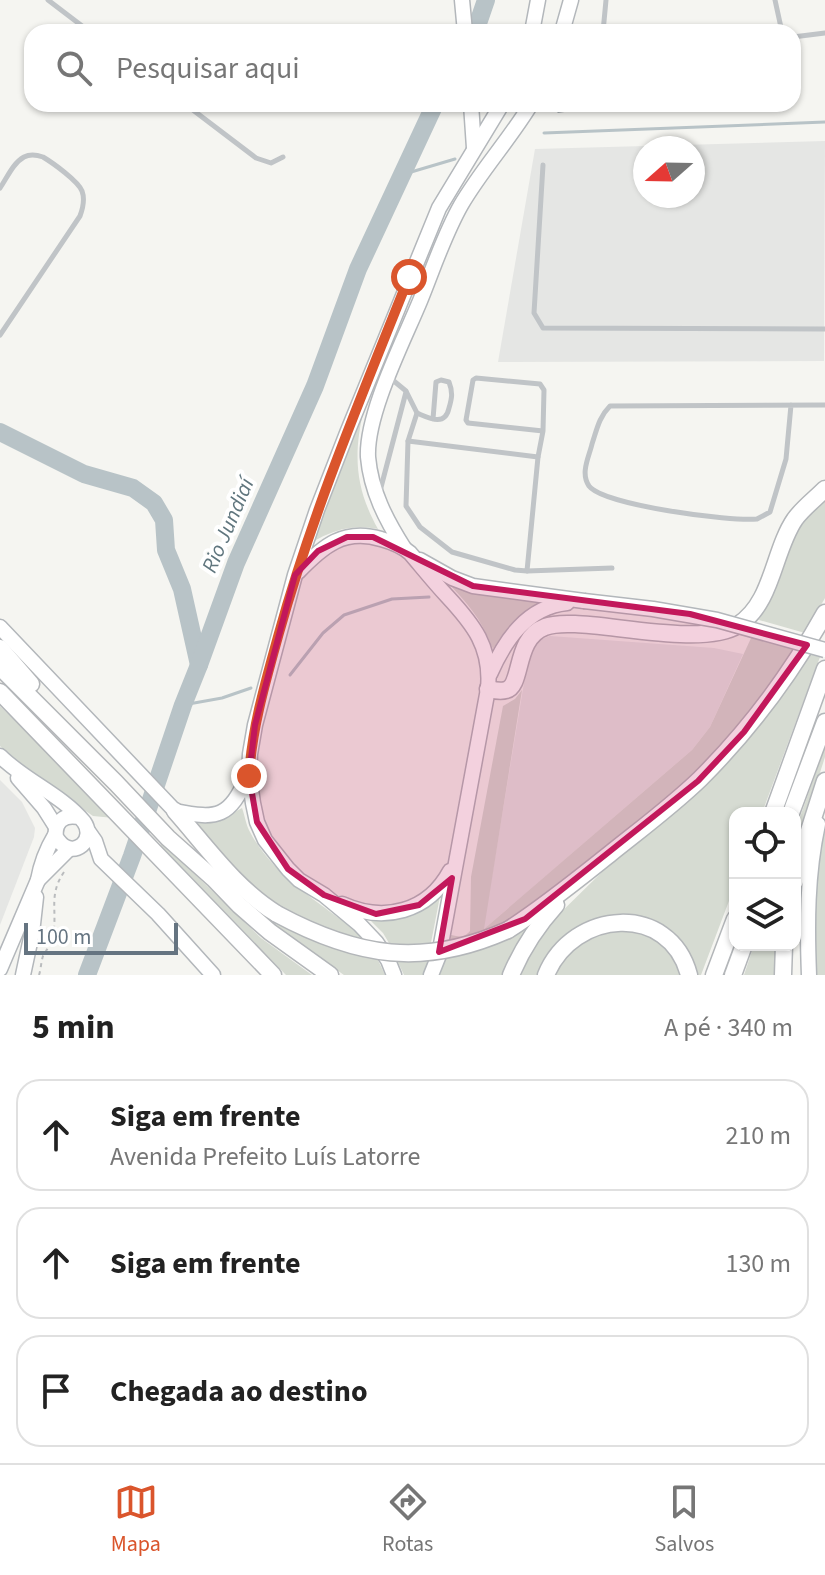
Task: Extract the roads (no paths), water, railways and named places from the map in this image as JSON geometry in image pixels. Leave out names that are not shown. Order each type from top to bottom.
[{"type":"highway","points":[[488,683],[505,691],[511,688],[529,638],[547,626],[593,625],[708,634],[738,625],[753,611],[762,596],[795,518],[825,489]]},
{"type":"highway","points":[[175,811],[249,893],[277,914],[348,945],[374,951],[448,951],[508,930],[542,907],[672,804],[727,751],[761,710],[803,651],[825,613]]},
{"type":"highway","points":[[0,648],[82,748]]},
{"type":"highway","points":[[0,667],[168,838],[270,932],[330,975]]},
{"type":"highway","points":[[775,807],[825,669]]},
{"type":"highway","points":[[0,692],[273,975]]},
{"type":"highway","points":[[793,807],[825,722]]},
{"type":"highway","points":[[795,879],[825,781]]},
{"type":"highway","points":[[511,975],[520,955],[546,916],[587,872]]},
{"type":"highway","points":[[546,975],[558,952],[569,941],[583,931],[616,923],[653,930],[669,941],[679,953],[689,975]]},
{"type":"highway","points":[[714,975],[729,935]]},
{"type":"highway","points":[[733,975],[742,951]]},
{"type":"highway","points":[[783,975],[784,951]]},
{"type":"main road","points":[[462,0],[464,24]]},
{"type":"main road","points":[[534,24],[538,0]]},
{"type":"main road","points":[[561,24],[565,0]]},
{"type":"main road","points":[[563,24],[571,0]]},
{"type":"main road","points":[[472,112],[474,148]]},
{"type":"main road","points":[[455,861],[444,882],[419,905],[393,914],[376,914],[352,908],[299,880],[265,840],[257,822],[249,776],[255,725],[295,575],[322,497],[439,208],[497,112]]},
{"type":"main road","points":[[431,975],[439,955],[488,683],[487,658],[470,620],[407,551],[388,523],[370,474],[368,454],[371,427],[388,377],[445,239],[461,205],[525,112]]},
{"type":"main road","points":[[295,575],[318,551],[333,542],[347,537],[373,537],[473,586],[717,620],[825,650]]},
{"type":"main road","points":[[488,683],[508,640],[527,619],[550,606],[584,601]]},
{"type":"main road","points":[[0,627],[175,811],[201,816],[223,812],[238,799],[249,776]]},
{"type":"main road","points":[[0,756],[66,805],[86,825],[103,861],[158,914],[213,975]]},
{"type":"main road","points":[[11,767],[44,808],[61,845],[103,861]]},
{"type":"main road","points":[[809,975],[811,858],[825,788]]},
{"type":"main road","points":[[23,975],[32,933],[40,865],[62,819],[78,817]]},
{"type":"main road","points":[[0,969],[38,880],[71,849],[82,845],[88,831]]},
{"type":"main road","points":[[324,895],[376,942],[394,975]]},
{"type":"lane","points":[[48,0],[80,24]]},
{"type":"lane","points":[[604,24],[606,0]]},
{"type":"lane","points":[[775,0],[780,24]]},
{"type":"lane","points":[[801,36],[825,33]]},
{"type":"lane","points":[[196,112],[256,158],[271,163],[283,157]]},
{"type":"lane","points":[[0,188],[23,158],[40,156],[78,184],[84,194],[84,204],[80,216],[0,335]]},
{"type":"lane","points":[[543,165],[534,313],[543,328],[825,329]]},
{"type":"lane","points":[[388,377],[406,391],[417,413],[433,419],[448,414],[453,393],[449,382],[436,382],[433,419]]},
{"type":"lane","points":[[527,571],[543,431],[544,390],[540,384],[473,380],[468,423],[543,431]]},
{"type":"lane","points":[[378,500],[406,391]]},
{"type":"lane","points":[[791,405],[786,459],[770,512],[757,519],[642,506],[604,495],[589,487],[584,474],[600,416],[610,406],[791,405],[825,405]]},
{"type":"lane","points":[[417,413],[408,441],[406,506],[420,527],[452,552],[515,570],[612,568]]},
{"type":"lane","points":[[408,441],[538,457]]},
{"type":"waterway","name":"Rio Jundiaí","points":[[478,24],[486,0]]},
{"type":"waterway","name":"Rio Jundiaí","points":[[87,975],[236,563],[315,386],[358,269],[431,112]]},
{"type":"waterway","points":[[544,133],[825,122]]},
{"type":"waterway","points":[[401,175],[455,159]]},
{"type":"waterway","points":[[0,432],[84,474],[133,488],[154,503],[164,520],[166,550],[182,589],[199,665]]},
{"type":"waterway","points":[[290,675],[323,633],[344,615],[392,599],[429,597]]},
{"type":"waterway","points":[[183,705],[222,698],[251,688]]}]
